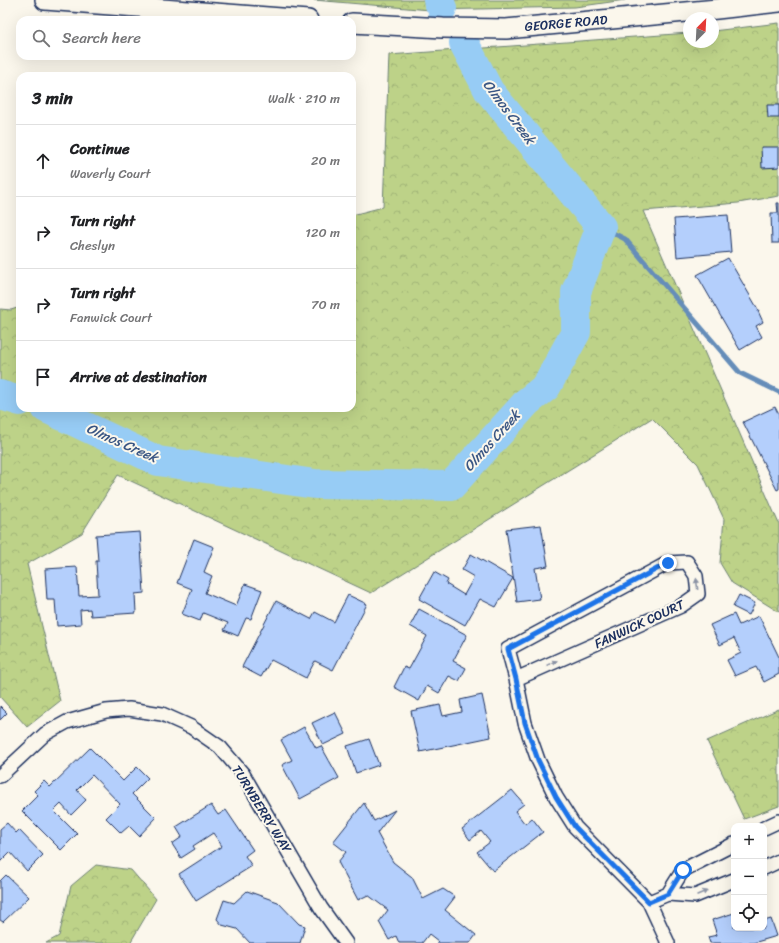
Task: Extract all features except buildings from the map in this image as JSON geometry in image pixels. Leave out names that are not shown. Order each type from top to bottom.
[{"type":"street","points":[[45,0],[255,16]]},
{"type":"street","name":"GEORGE ROAD","points":[[356,23],[443,28],[506,28],[779,2]]},
{"type":"street","name":"FANWICK COURT","points":[[687,562],[696,576],[698,594],[681,606],[516,679],[508,649],[668,563],[687,562]]},
{"type":"street","points":[[516,679],[525,723],[538,760],[556,797],[575,827],[649,902],[667,942]]},
{"type":"street","name":"TURNBERRY WAY","points":[[0,776],[46,734],[67,722],[106,711],[129,709],[162,714],[191,727],[220,747],[243,774],[321,908],[346,943]]},
{"type":"street","points":[[767,827],[779,821]]},
{"type":"street","points":[[668,894],[683,870],[731,846]]},
{"type":"street","points":[[767,867],[779,861]]},
{"type":"street","points":[[649,902],[668,894],[695,896],[731,881]]},
{"type":"green space","points":[[314,0],[625,0],[575,7],[430,10]]},
{"type":"green space","points":[[779,23],[779,196],[738,203],[643,211],[779,524],[779,612],[732,583],[720,563],[724,519],[698,464],[652,418],[371,593],[118,475],[82,533],[27,564],[60,701],[27,727],[0,697],[0,309],[11,310],[16,308],[16,412],[356,412],[356,214],[383,207],[389,55],[683,33],[683,48],[719,48],[719,30]]},
{"type":"green space","points":[[779,709],[779,806],[744,819],[707,741]]},
{"type":"green space","points":[[96,865],[131,870],[156,899],[130,943],[46,943],[59,936],[71,886]]},
{"type":"waterway","name":"Olmos Creek","points":[[438,0],[442,8]]},
{"type":"waterway","name":"Olmos Creek","points":[[54,412],[158,461],[315,484],[451,486],[527,402],[546,387],[576,332],[576,292],[601,227],[489,91],[464,43]]},
{"type":"waterway","points":[[601,227],[625,239],[740,373],[779,392]]},
{"type":"waterway","name":"Olmos Creek","points":[[0,395],[16,400]]},
{"type":"route","points":[[668,563],[508,649],[525,723],[538,760],[556,797],[575,827],[649,902],[668,894],[683,870]]}]
